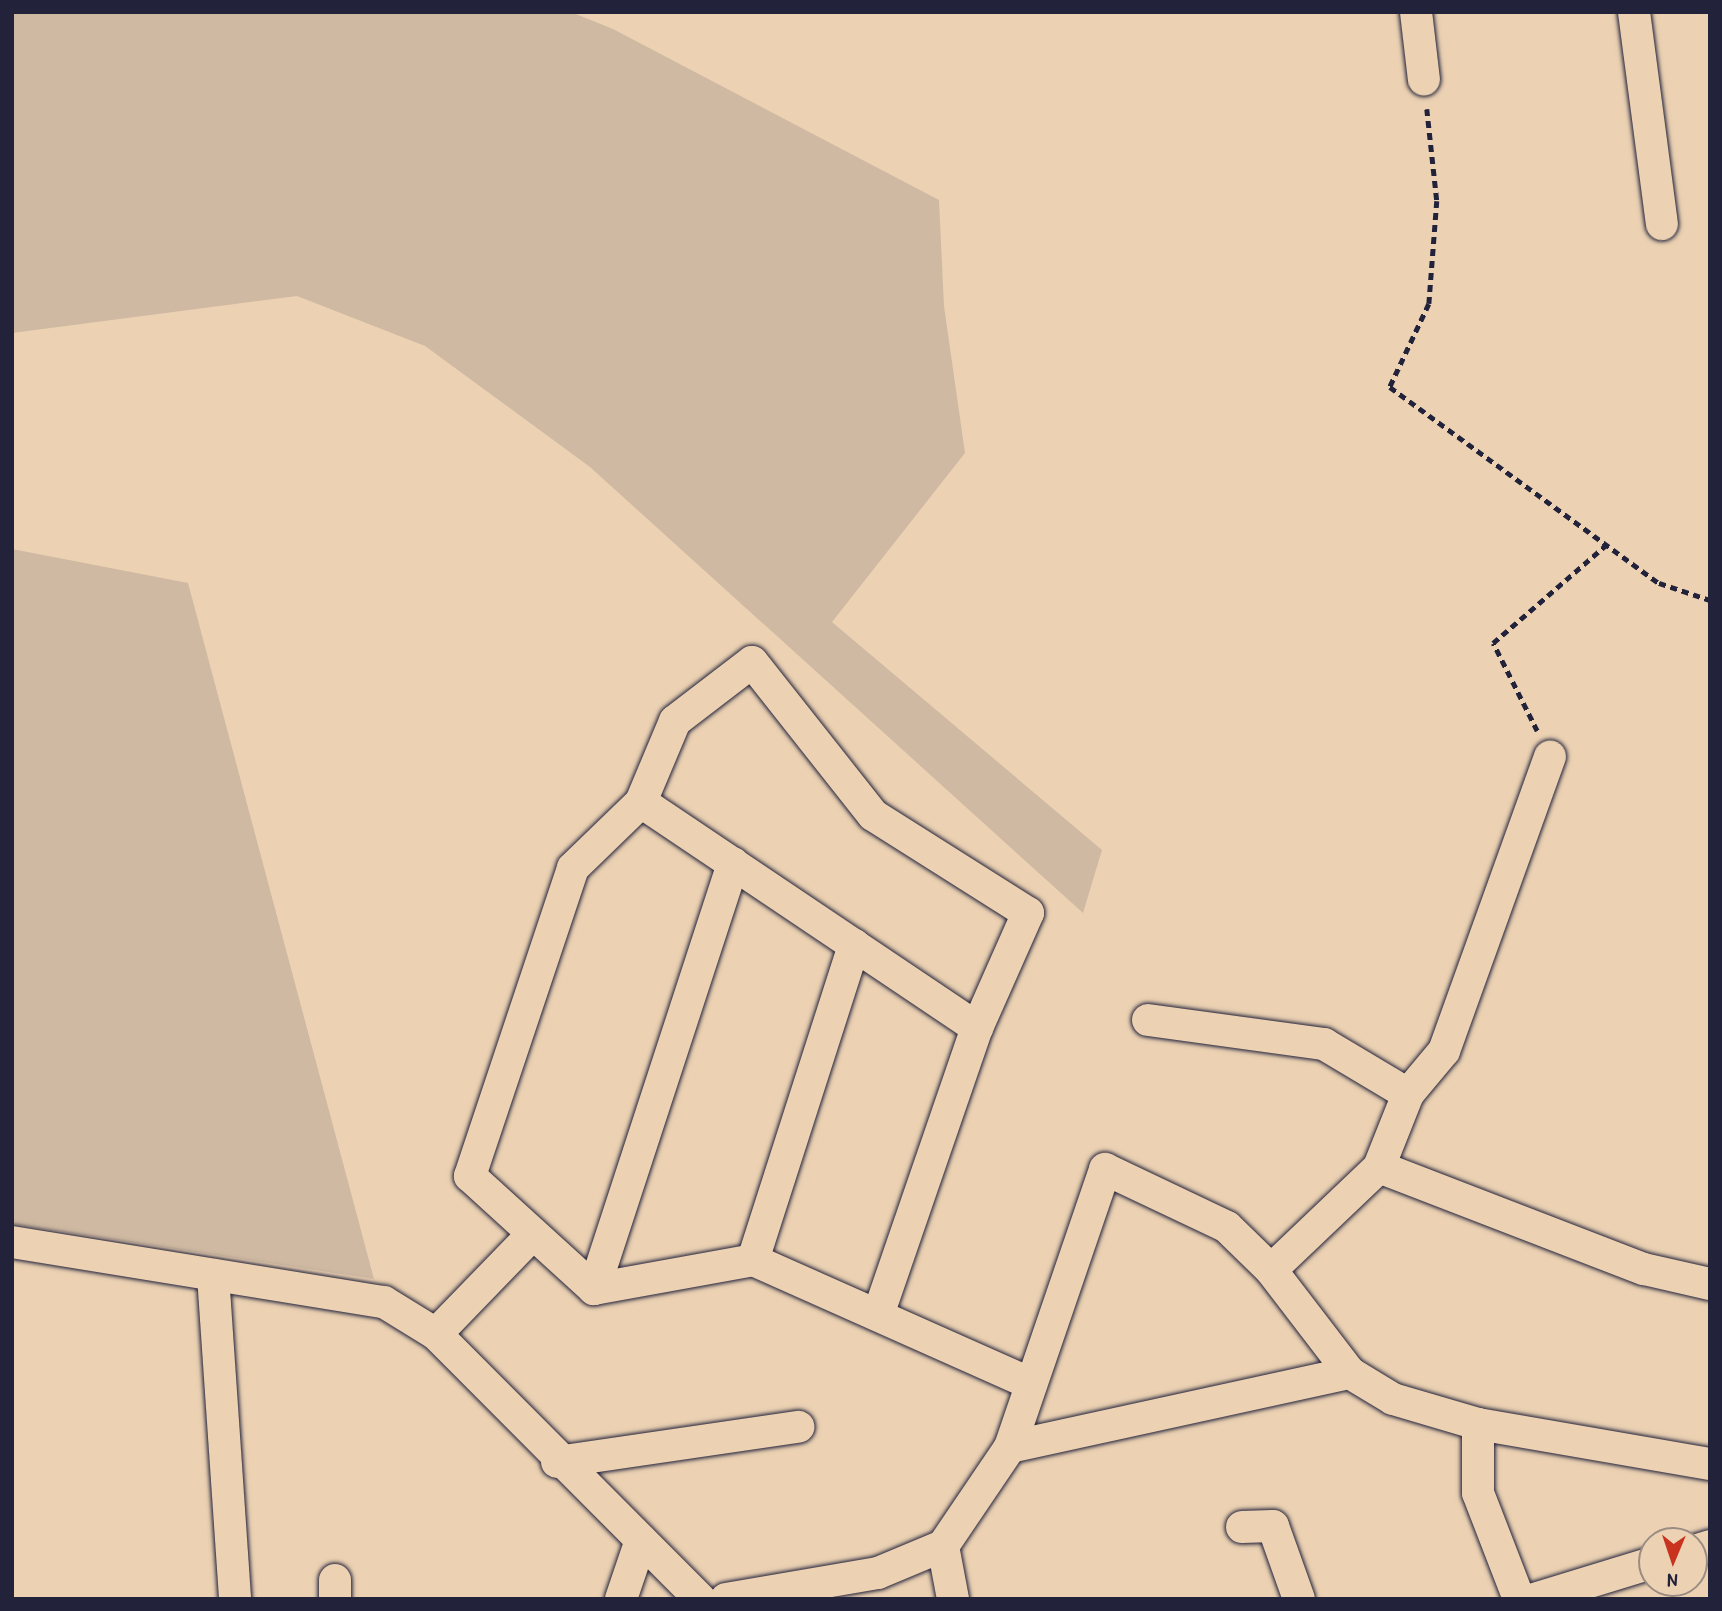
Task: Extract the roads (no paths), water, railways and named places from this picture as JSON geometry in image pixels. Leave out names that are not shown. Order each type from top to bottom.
[{"type":"street","points":[[1416,12],[1424,80]]},
{"type":"street","points":[[1634,12],[1662,224]]},
{"type":"street","points":[[594,1289],[470,1177],[573,868],[640,802],[675,721],[752,662],[873,815],[1028,913],[977,1028],[878,1315]]},
{"type":"street","points":[[1271,1270],[1379,1167],[1408,1094],[1444,1051],[1550,756]]},
{"type":"street","points":[[640,802],[977,1028]]},
{"type":"street","points":[[594,1289],[733,863]]},
{"type":"street","points":[[753,1260],[854,945]]},
{"type":"street","points":[[1149,1020],[1324,1044],[1408,1094]]},
{"type":"street","points":[[1379,1167],[1644,1269],[1710,1284]]},
{"type":"street","points":[[726,1599],[878,1573],[943,1546],[1010,1447],[1105,1169],[1227,1227],[1271,1270],[1350,1373],[1393,1399],[1478,1424],[1710,1464]]},
{"type":"street","points":[[436,1335],[533,1234]]},
{"type":"street","points":[[12,1242],[384,1302],[436,1335],[557,1462],[701,1599]]},
{"type":"street","points":[[594,1289],[753,1260],[1031,1384]]},
{"type":"street","points":[[213,1275],[234,1599]]},
{"type":"street","points":[[1010,1447],[1350,1373]]},
{"type":"street","points":[[1478,1424],[1478,1493],[1519,1599]]},
{"type":"street","points":[[557,1462],[798,1427]]},
{"type":"street","points":[[1242,1527],[1273,1526],[1299,1599]]},
{"type":"street","points":[[621,1599],[641,1540]]},
{"type":"street","points":[[943,1546],[953,1599]]},
{"type":"street","points":[[1534,1599],[1638,1567]]}]
